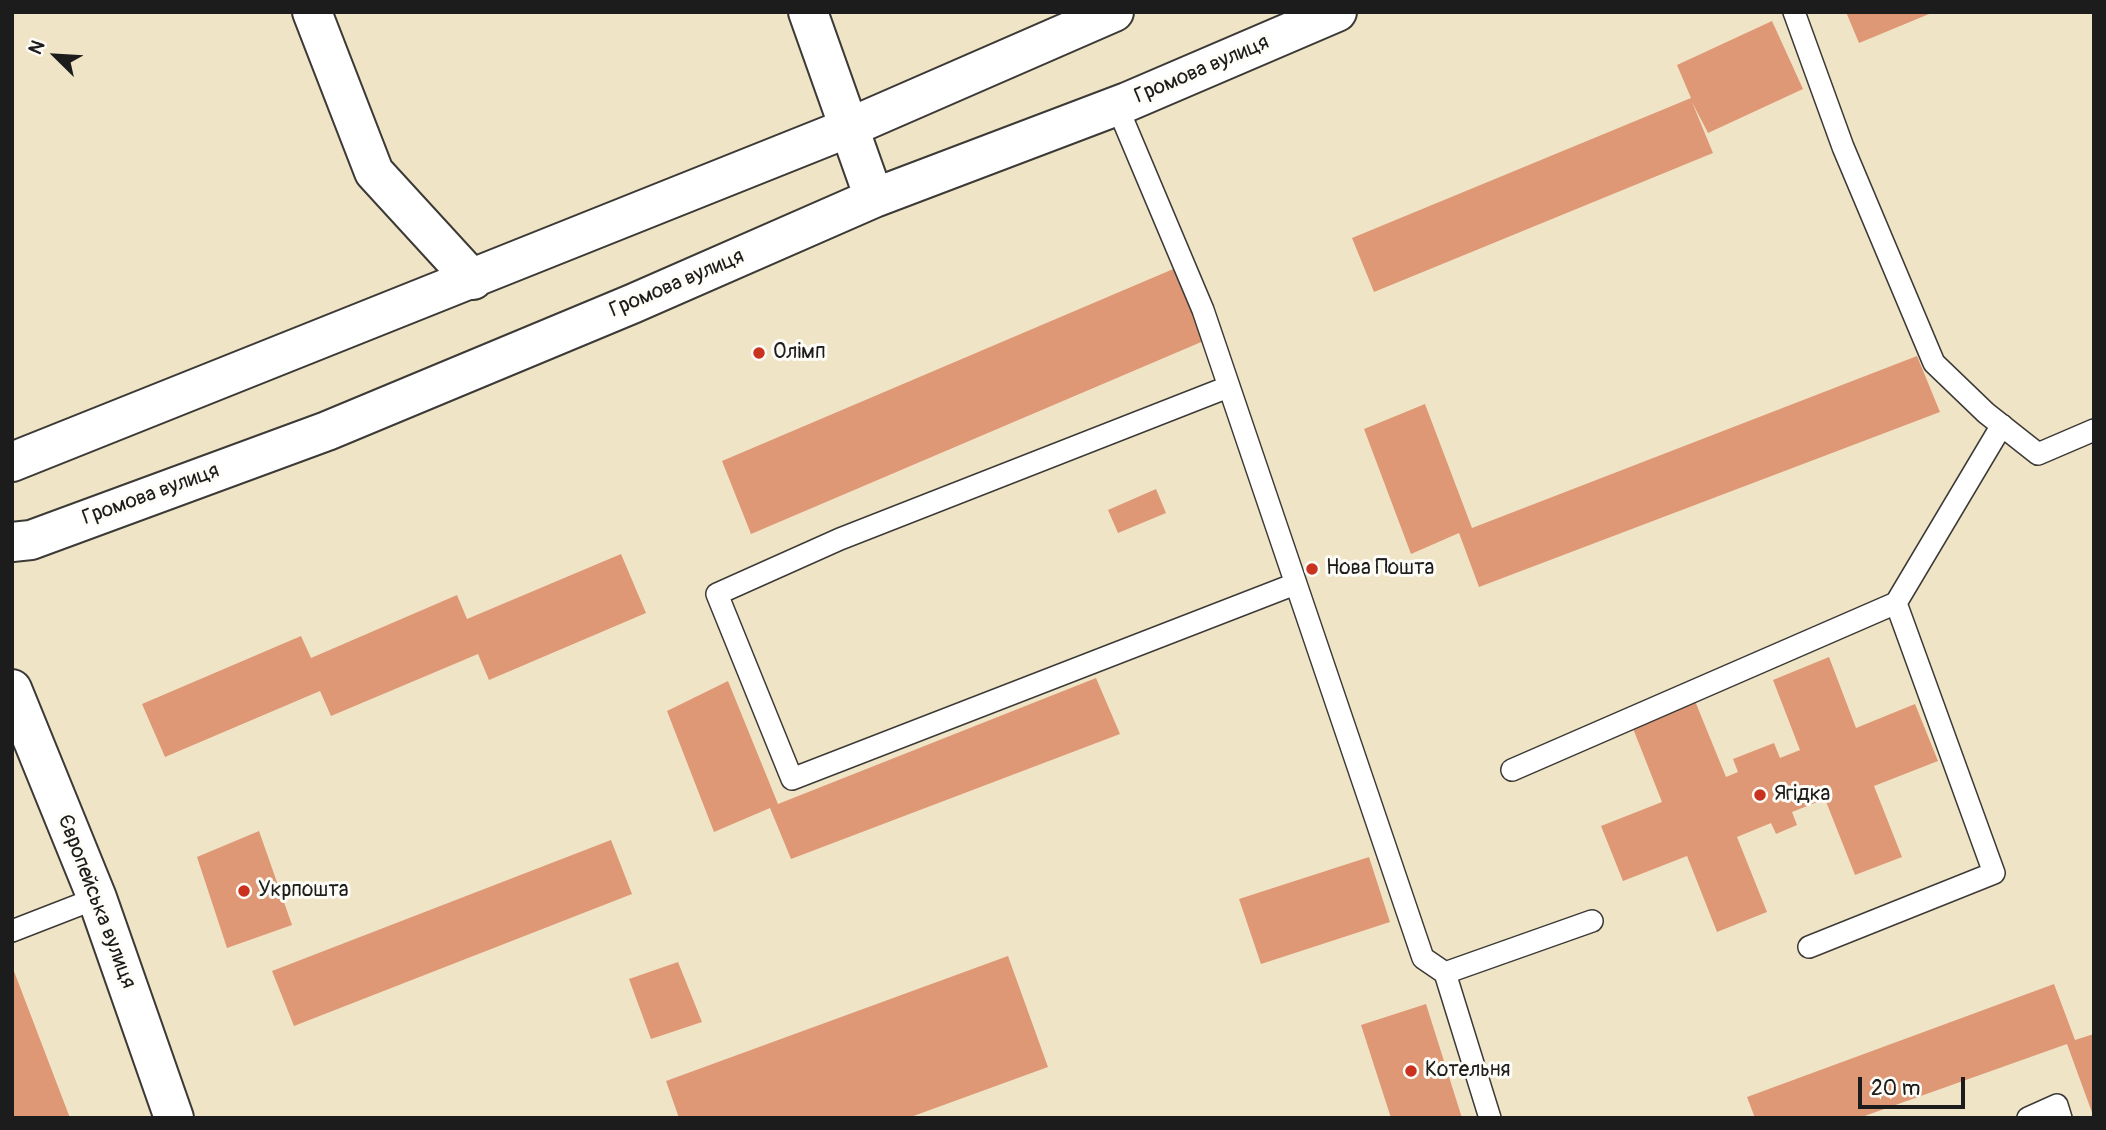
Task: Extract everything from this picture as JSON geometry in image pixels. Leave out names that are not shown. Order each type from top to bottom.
[{"type":"street","points":[[312,12],[374,172],[473,280]]},
{"type":"street","points":[[808,12],[874,198]]},
{"type":"street","points":[[12,462],[848,128],[1114,12]]},
{"type":"street","name":"Громова вулиця","points":[[12,542],[31,540],[327,431],[632,304],[874,198],[1117,106],[1337,12]]},
{"type":"street","name":"Європейська вулиця","points":[[12,689],[97,898],[174,1118]]},
{"type":"lane","points":[[1794,12],[1843,147],[1934,363],[2038,454],[2094,430]]},
{"type":"lane","points":[[1117,106],[1203,310],[1423,958],[1445,973],[1490,1118]]},
{"type":"lane","points":[[1228,387],[840,539],[718,594],[792,779],[1295,584]]},
{"type":"lane","points":[[1512,770],[1896,603],[2002,425]]},
{"type":"lane","points":[[1809,947],[1994,873],[1896,603]]},
{"type":"lane","points":[[12,931],[97,898]]},
{"type":"lane","points":[[1445,973],[1592,921]]},
{"type":"lane","points":[[2028,1118],[2057,1105],[2061,1118]]},
{"type":"building","points":[[1846,12],[1934,12],[1859,43]]},
{"type":"building","points":[[1772,21],[1803,89],[1708,133],[1692,102],[1713,153],[1374,292],[1352,238],[1691,98],[1677,65]]},
{"type":"building","points":[[1178,267],[1213,337],[751,534],[722,461]]},
{"type":"building","points":[[1917,356],[1940,412],[1479,587],[1459,533],[1411,554],[1364,429],[1425,404],[1472,528]]},
{"type":"building","points":[[1156,489],[1166,513],[1118,533],[1108,510]]},
{"type":"building","points":[[621,554],[646,613],[489,680],[478,654],[331,716],[320,691],[165,757],[142,704],[301,636],[311,658],[457,595],[467,619]]},
{"type":"building","points":[[1829,657],[1856,728],[1915,704],[1938,761],[1874,786],[1902,857],[1855,875],[1825,799],[1792,812],[1797,825],[1776,834],[1771,823],[1737,837],[1767,912],[1717,932],[1687,856],[1623,881],[1601,826],[1662,802],[1632,726],[1695,701],[1726,777],[1738,772],[1733,759],[1774,743],[1780,758],[1800,750],[1773,680]]},
{"type":"building","points":[[1096,678],[1120,734],[791,859],[770,808],[714,832],[667,711],[728,681],[778,804]]},
{"type":"building","name":"Укрпошта","points":[[259,831],[292,925],[227,948],[197,857]]},
{"type":"building","points":[[611,840],[632,894],[294,1026],[272,971]]},
{"type":"building","points":[[1369,857],[1390,922],[1261,964],[1239,899]]},
{"type":"building","points":[[1008,956],[1048,1067],[908,1118],[679,1118],[666,1081]]},
{"type":"building","points":[[678,962],[702,1022],[651,1039],[629,979]]},
{"type":"building","points":[[12,966],[70,1118],[12,1118]]},
{"type":"building","points":[[2054,984],[2075,1040],[2094,1034],[2094,1118],[2067,1044],[1859,1118],[1755,1118],[1747,1097]]},
{"type":"building","name":"Котельня","points":[[1426,1004],[1462,1118],[1391,1118],[1361,1025]]},
{"type":"place","name":"Олімп","points":[[759,353]]},
{"type":"place","name":"Нова Пошта","points":[[1312,569]]},
{"type":"place","name":"Ягідка","points":[[1760,795]]},
{"type":"place","name":"Укрпошта","points":[[244,891]]},
{"type":"place","name":"Котельня","points":[[1411,1071]]}]
